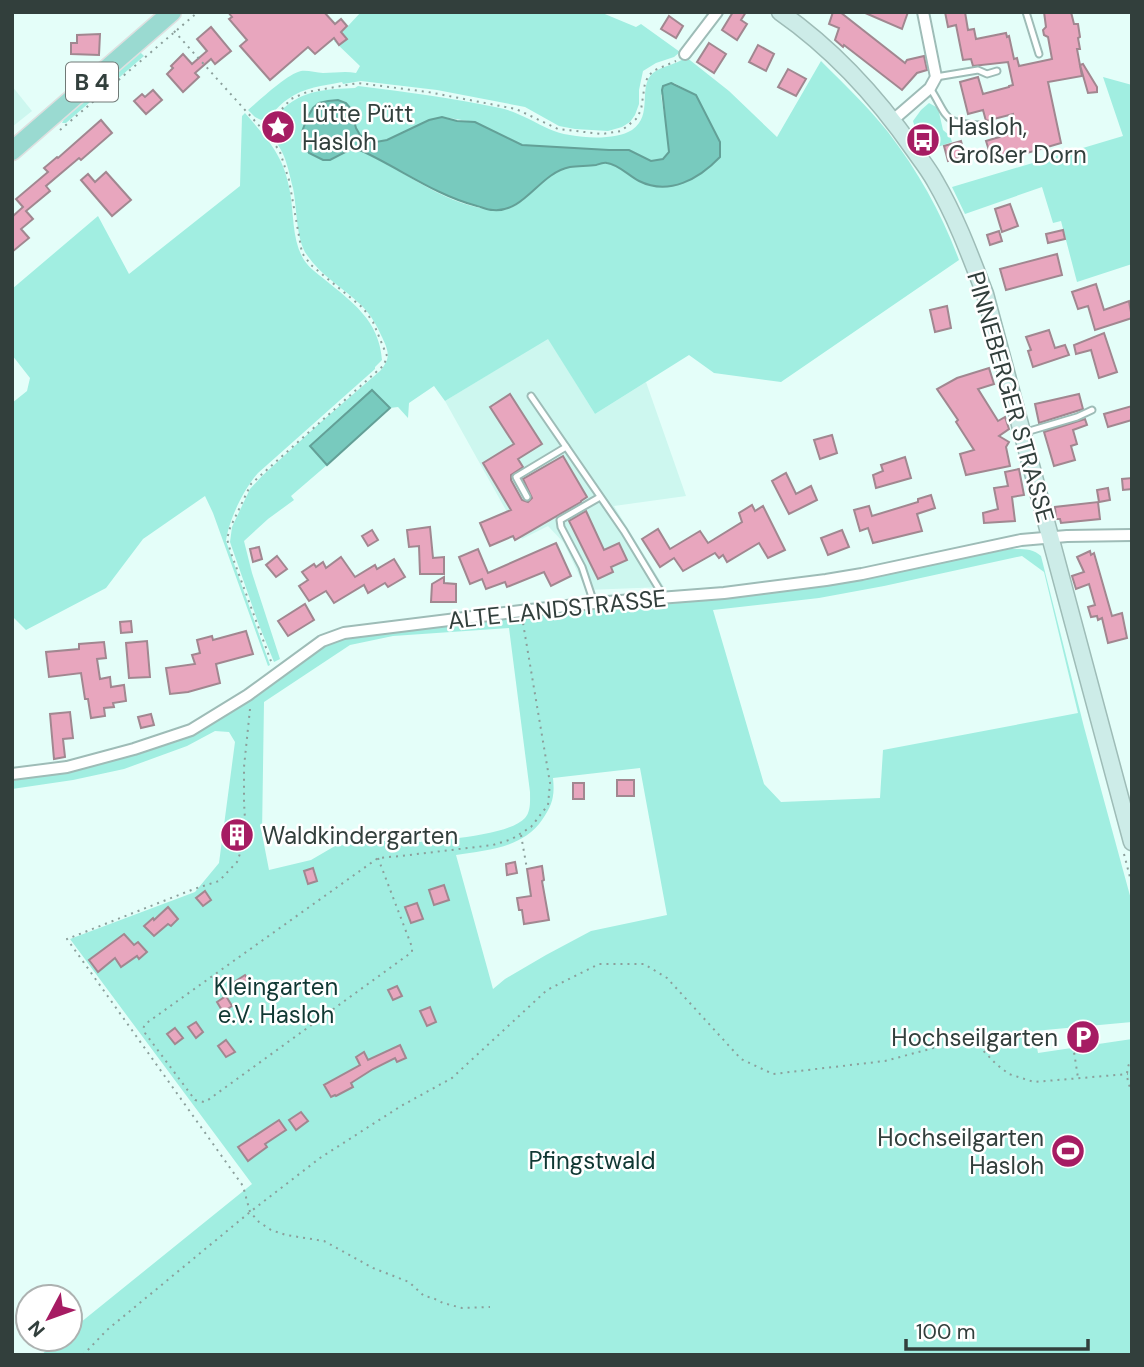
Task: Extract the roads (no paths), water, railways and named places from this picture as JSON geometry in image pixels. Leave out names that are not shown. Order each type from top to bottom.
[{"type":"main road","name":"PINNEBERGER STRASSE","points":[[780,12],[846,67],[893,120],[934,179],[957,223],[985,294],[1132,842]]},
{"type":"main road","name":"B 4","points":[[14,146],[168,15]]},
{"type":"street","points":[[685,54],[718,12]]},
{"type":"street","points":[[893,120],[930,88],[936,77],[923,12]]},
{"type":"street","name":"ALTE LANDSTRASSE","points":[[12,774],[67,767],[191,730],[248,695],[323,641],[354,631],[826,580],[862,575],[1021,540],[1132,535]]},
{"type":"lane","points":[[1026,12],[1040,54]]},
{"type":"lane","points":[[936,77],[978,70],[987,74],[997,71]]},
{"type":"lane","points":[[930,88],[944,115],[952,121],[981,125]]},
{"type":"lane","points":[[531,396],[624,531],[664,597]]},
{"type":"lane","points":[[1023,433],[1092,410]]},
{"type":"lane","points":[[527,497],[516,477],[566,447]]},
{"type":"lane","points":[[594,603],[582,567],[560,520],[600,497]]},
{"type":"place","name":"Lütte Pütt Hasloh","points":[[278,127]]},
{"type":"place","name":"Hasloh, Großer Dorn","points":[[923,140]]},
{"type":"place","name":"Waldkindergarten","points":[[237,835]]},
{"type":"place","name":"Hochseilgarten","points":[[1083,1037]]},
{"type":"place","name":"Hochseilgarten Hasloh","points":[[1068,1151]]},
{"type":"park label","name":"Kleingarten e.V. Hasloh","points":[[276,1000]]},
{"type":"park label","name":"Pfingstwald","points":[[592,1160]]}]
